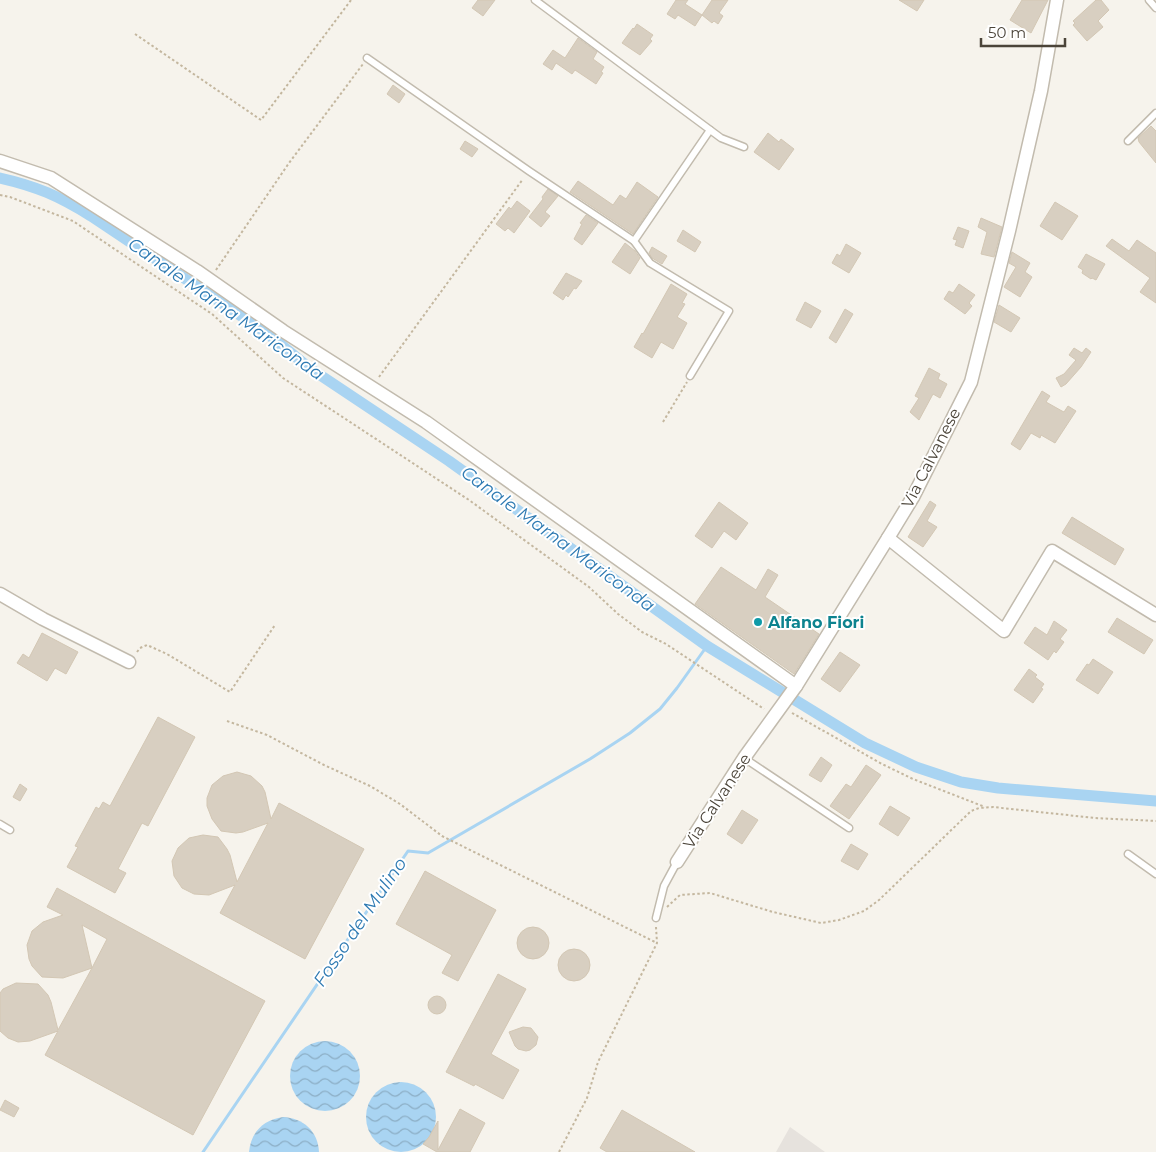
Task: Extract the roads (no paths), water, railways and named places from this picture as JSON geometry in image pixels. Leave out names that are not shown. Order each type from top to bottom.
[{"type":"street","name":"Via Calvanese","points":[[677,862],[744,758],[795,688],[888,538],[913,497],[970,382],[1010,231],[1041,91],[1057,0]]},
{"type":"street","points":[[0,161],[51,178],[434,428],[795,688]]},
{"type":"street","points":[[888,538],[1004,631],[1052,551],[1156,615]]},
{"type":"street","points":[[0,594],[43,619],[129,662]]},
{"type":"lane","points":[[535,0],[721,138],[744,148]]},
{"type":"lane","points":[[1149,0],[1156,8]]},
{"type":"lane","points":[[367,58],[529,171],[634,241],[650,263],[729,311],[690,376]]},
{"type":"lane","points":[[1128,141],[1156,113]]},
{"type":"lane","points":[[634,241],[710,130]]},
{"type":"lane","points":[[744,758],[849,828]]},
{"type":"lane","points":[[0,824],[10,830]]},
{"type":"lane","points":[[1128,854],[1156,874]]},
{"type":"lane","points":[[656,918],[664,886],[677,862]]},
{"type":"water","points":[[325,1041],[338,1044],[350,1051],[357,1063],[360,1076],[357,1089],[350,1101],[338,1108],[325,1111],[312,1108],[300,1101],[293,1089],[290,1076],[293,1063],[300,1051],[312,1044]]},
{"type":"water","points":[[401,1082],[414,1085],[426,1092],[433,1104],[436,1117],[433,1130],[426,1142],[414,1149],[401,1152],[388,1149],[376,1142],[369,1130],[366,1117],[369,1104],[376,1092],[388,1085]]},
{"type":"water","points":[[283,1117],[297,1120],[308,1127],[316,1138],[319,1152],[249,1152],[252,1139],[259,1128],[270,1121]]},
{"type":"waterway","name":"Canale Marna Mariconda","points":[[0,178],[47,192],[91,216],[268,334],[308,367],[449,461],[707,646],[865,743],[916,767],[961,782],[998,788],[1156,801]]},
{"type":"waterway","name":"Fosso del Mulino","points":[[203,1152],[408,851],[428,853],[590,759],[630,733],[660,709],[707,646]]},
{"type":"place","name":"Alfano Fiori","points":[[758,622]]}]
